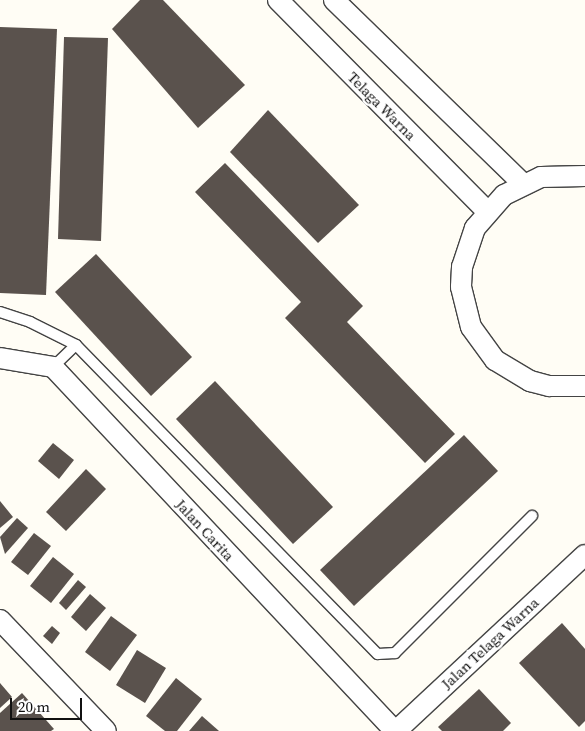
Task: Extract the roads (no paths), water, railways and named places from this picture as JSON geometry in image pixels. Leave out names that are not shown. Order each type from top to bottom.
[{"type":"street","name":"Telaga Warna","points":[[278,0],[487,211]]},
{"type":"street","points":[[334,0],[523,184]]},
{"type":"street","points":[[585,176],[559,174],[523,184],[487,211],[475,228],[462,267],[464,307],[471,327],[481,345],[511,372],[549,386],[585,386]]},
{"type":"street","points":[[0,358],[53,367]]},
{"type":"street","name":"Jalan Carita","points":[[53,367],[396,731]]},
{"type":"street","name":"Jalan Telaga Warna","points":[[396,731],[585,555]]},
{"type":"street","points":[[0,620],[106,731]]},
{"type":"lane","points":[[0,312],[30,322],[76,345],[378,654],[395,653],[532,516]]},
{"type":"lane","points":[[53,367],[76,345]]}]
